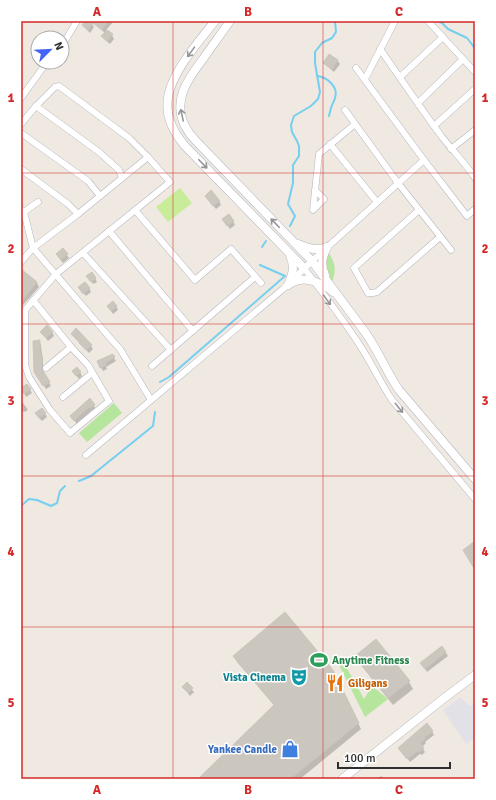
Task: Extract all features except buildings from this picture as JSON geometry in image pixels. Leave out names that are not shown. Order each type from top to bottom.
[{"type":"street","points":[[70,33],[77,21]]},
{"type":"street","points":[[214,21],[184,63],[170,90],[168,104],[171,124],[176,134],[185,146],[304,268],[354,336],[368,357],[392,400],[475,499]]},
{"type":"street","points":[[230,21],[186,82],[180,101],[182,118],[185,127],[196,141],[312,261],[372,341],[399,390],[475,479]]},
{"type":"street","points":[[365,80],[395,21]]},
{"type":"street","points":[[428,21],[475,72]]},
{"type":"street","points":[[400,77],[443,37]]},
{"type":"street","points":[[380,50],[451,149],[473,169],[475,178]]},
{"type":"street","points":[[418,103],[463,59]]},
{"type":"street","points":[[356,68],[467,216],[475,209]]},
{"type":"street","points":[[21,98],[41,70]]},
{"type":"street","points":[[21,124],[36,106],[55,87],[58,86],[129,138],[170,182],[56,274],[33,300],[25,310],[25,365],[29,377],[50,410],[70,433],[109,401],[88,365],[71,347],[33,300]]},
{"type":"street","points":[[434,126],[475,89]]},
{"type":"street","points":[[36,106],[99,152],[120,170],[122,178]]},
{"type":"street","points":[[345,110],[398,183],[450,250]]},
{"type":"street","points":[[315,190],[319,154],[355,124]]},
{"type":"street","points":[[451,149],[475,130]]},
{"type":"street","points":[[21,133],[88,181],[100,196]]},
{"type":"street","points":[[330,144],[377,202]]},
{"type":"street","points":[[21,262],[33,248],[78,214],[148,157]]},
{"type":"street","points":[[86,455],[288,285],[304,268],[424,160]]},
{"type":"street","points":[[21,170],[68,204],[78,214]]},
{"type":"street","points":[[38,202],[23,210],[33,248],[112,338],[150,400]]},
{"type":"street","points":[[135,210],[195,280],[231,249],[261,283]]},
{"type":"street","points":[[419,210],[354,268],[368,293],[373,294],[377,292],[440,237]]},
{"type":"street","points":[[109,231],[193,331]]},
{"type":"street","points":[[293,242],[315,250],[327,247]]},
{"type":"street","points":[[327,247],[322,265],[329,284]]},
{"type":"street","points":[[83,253],[171,350]]},
{"type":"street","points":[[288,285],[293,268],[289,253]]},
{"type":"street","points":[[152,366],[255,277]]},
{"type":"street","points":[[288,285],[300,280],[309,280],[331,290],[340,298]]},
{"type":"street","points":[[46,368],[71,347]]},
{"type":"street","points":[[63,397],[92,373]]},
{"type":"street","points":[[342,779],[475,675]]},
{"type":"shaded area","points":[[461,697],[469,706],[475,703],[475,738],[466,744],[443,710]]},
{"type":"green space","points":[[180,188],[192,203],[168,222],[156,207]]},
{"type":"green space","points":[[329,253],[335,268],[332,282],[327,264]]},
{"type":"green space","points":[[114,403],[122,413],[87,442],[79,433]]},
{"type":"green space","points":[[343,661],[364,699],[372,686],[388,699],[365,717],[339,665]]},
{"type":"waterway","points":[[290,226],[295,216],[288,204],[293,183],[293,165],[299,156],[299,146],[292,132],[291,125],[294,116],[311,106],[318,99],[320,92],[315,63],[315,52],[322,43],[332,38],[336,32],[335,21]]},
{"type":"waterway","points":[[438,21],[448,29],[467,38],[475,49]]},
{"type":"waterway","points":[[317,76],[325,78],[334,86],[336,94],[329,116]]},
{"type":"waterway","points":[[262,247],[266,241]]},
{"type":"waterway","points":[[160,382],[169,377],[285,276],[260,265]]},
{"type":"waterway","points":[[79,481],[91,476],[153,426],[155,412]]},
{"type":"waterway","points":[[21,506],[29,499],[37,500],[51,506],[57,503],[60,491],[65,486]]},
{"type":"place","name":"Anytime Fitness","points":[[319,660]]},
{"type":"place","name":"Vista Cinema","points":[[299,677]]},
{"type":"place","name":"Giligans","points":[[335,683]]},
{"type":"place","name":"Yankee Candle","points":[[290,749]]}]
